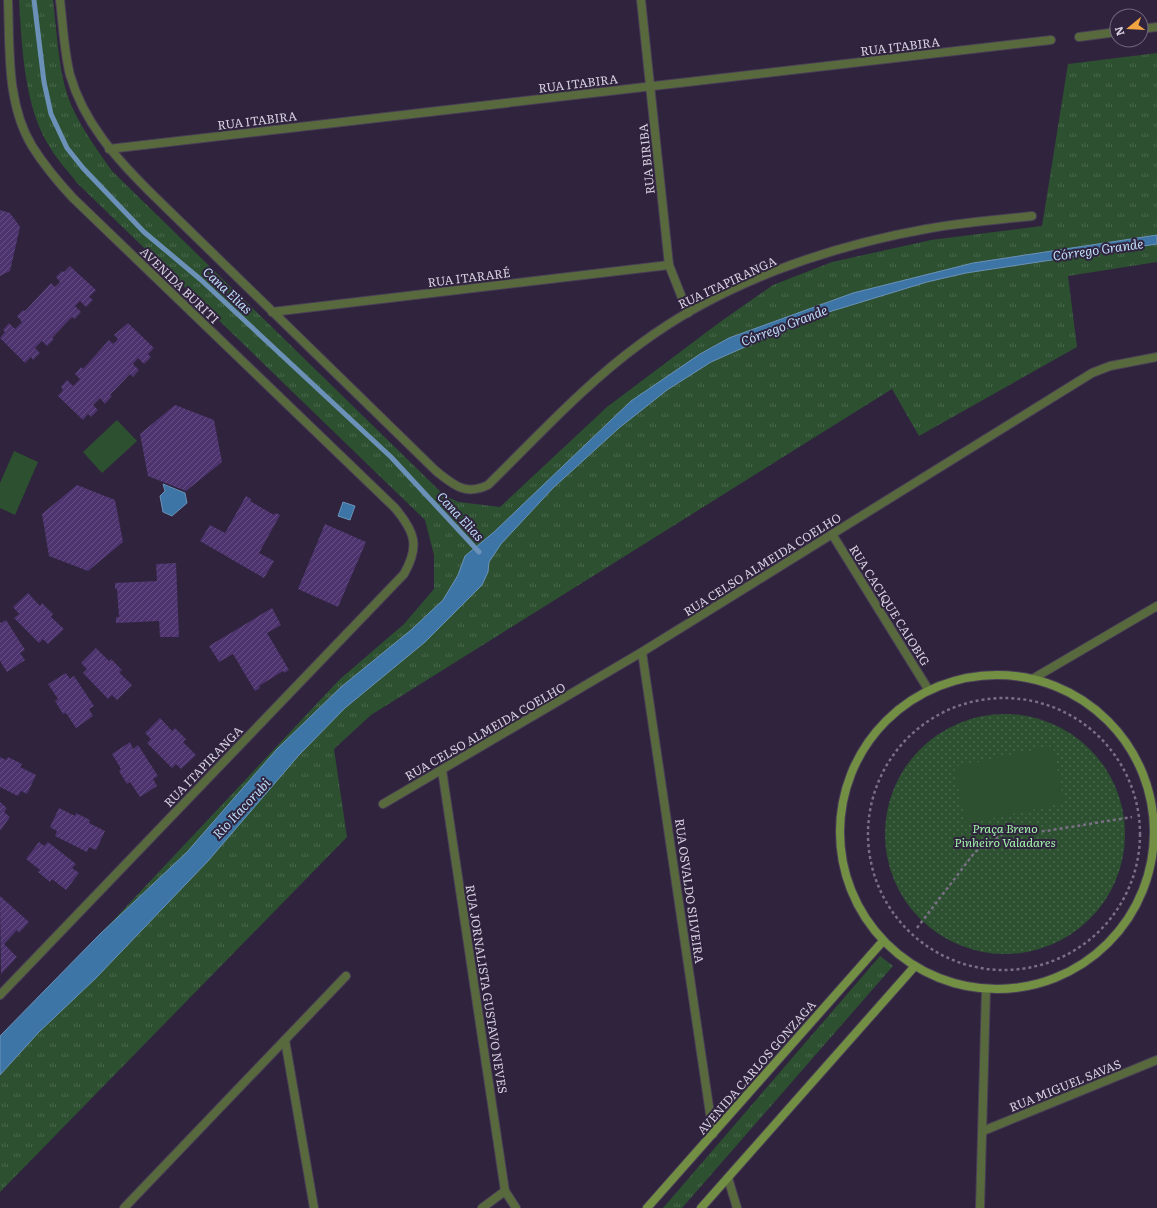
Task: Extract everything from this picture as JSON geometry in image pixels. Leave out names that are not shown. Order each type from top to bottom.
[{"type":"street","name":"AVENIDA BURITI","points":[[8,0],[11,79],[18,114],[31,144],[51,173],[78,203],[395,508],[405,521],[411,534],[414,547]]},
{"type":"street","points":[[60,0],[70,75],[80,102],[109,149],[150,192],[272,312]]},
{"type":"street","name":"RUA BIRIBA","points":[[641,0],[669,265],[688,313]]},
{"type":"street","points":[[1079,37],[1109,33]]},
{"type":"street","name":"RUA ITABIRA","points":[[109,149],[1051,40]]},
{"type":"street","name":"RUA ITAPIRANGA","points":[[272,312],[436,471],[453,484],[467,490],[477,490],[488,485],[582,392],[639,344],[688,313],[775,271],[832,251],[927,228],[1032,216]]},
{"type":"street","name":"RUA ITARARÉ","points":[[272,312],[669,265]]},
{"type":"street","name":"RUA CELSO ALMEIDA COELHO","points":[[383,804],[642,652],[1092,373],[1110,366],[1157,357]]},
{"type":"street","name":"RUA CACIQUE CAIOBIG","points":[[832,534],[928,689]]},
{"type":"street","name":"RUA ITAPIRANGA","points":[[0,995],[404,574],[412,560],[414,547]]},
{"type":"street","points":[[1034,678],[1157,606]]},
{"type":"street","name":"RUA OSVALDO SILVEIRA","points":[[642,652],[713,1134]]},
{"type":"street","points":[[998,673],[1034,678],[1067,690],[1102,714],[1122,735],[1140,765],[1154,798],[1156,834],[1151,866],[1141,897],[1125,925],[1104,948],[1078,968],[1049,981],[1018,989],[986,990],[949,982],[915,966],[883,941],[858,906],[844,867],[840,824],[847,783],[865,744],[893,712],[928,689],[962,677],[998,673]]},
{"type":"street","name":"RUA JORNALISTA GUSTAVO NEVES","points":[[442,770],[505,1191],[516,1208]]},
{"type":"street","name":"AVENIDA CARLOS GONZAGA","points":[[647,1208],[883,941]]},
{"type":"street","points":[[701,1208],[915,966]]},
{"type":"street","points":[[124,1208],[346,976]]},
{"type":"street","points":[[980,1208],[986,990]]},
{"type":"street","points":[[285,1040],[314,1208]]},
{"type":"street","name":"RUA MIGUEL SAVAS","points":[[983,1131],[1157,1060]]},
{"type":"street","points":[[728,1178],[736,1208]]},
{"type":"street","points":[[482,1208],[505,1191]]},
{"type":"path","points":[[999,697],[1030,699],[1057,708],[1088,726],[1104,740],[1121,763],[1133,789],[1139,817],[1140,842],[1136,867],[1129,890],[1108,922],[1081,947],[1059,959],[1036,967],[1012,971],[987,970],[959,963],[934,951],[911,934],[894,915],[881,892],[872,868],[868,842],[868,816],[874,790],[885,767],[899,745],[918,727],[940,713],[969,701],[999,697]]},
{"type":"path","points":[[917,928],[975,852],[1004,833],[1046,831],[1132,817]]},
{"type":"green space","points":[[19,0],[53,0],[60,62],[68,97],[82,126],[112,171],[445,496],[459,502],[500,507],[607,407],[720,322],[773,285],[832,262],[931,240],[1042,226],[1068,64],[1157,53],[1157,262],[1068,276],[1077,347],[919,436],[892,389],[371,715],[334,749],[347,837],[0,1192],[0,1041],[339,680],[404,624],[434,589],[434,555],[425,520],[77,183],[60,162],[42,133],[30,96],[23,57]]},
{"type":"green space","points":[[117,420],[137,441],[102,473],[83,452]]},
{"type":"green space","points":[[14,451],[38,462],[15,515],[0,508],[0,483]]},
{"type":"green space","name":"Praça Breno Pinheiro Valadares","points":[[1005,714],[1040,719],[1051,723],[1072,734],[1090,749],[1105,767],[1116,788],[1120,799],[1125,834],[1120,869],[1116,880],[1105,901],[1090,919],[1072,934],[1051,945],[1040,949],[1005,954],[970,949],[959,945],[938,934],[920,919],[905,901],[894,880],[890,869],[885,834],[890,799],[894,788],[905,767],[920,749],[938,734],[959,723],[970,719]]},
{"type":"green space","points":[[1053,746],[1064,803],[966,824],[954,767]]},
{"type":"green space","points":[[880,956],[893,966],[682,1208],[663,1208]]},
{"type":"water","points":[[1157,235],[1157,244],[966,273],[927,282],[832,311],[781,331],[711,362],[667,390],[619,428],[553,488],[501,544],[489,562],[488,572],[482,585],[425,642],[345,708],[299,755],[208,861],[96,978],[38,1033],[0,1075],[0,1036],[99,935],[187,852],[277,749],[341,687],[411,630],[443,600],[458,575],[465,556],[494,532],[631,401],[700,354],[729,338],[853,293],[973,263]]},
{"type":"water","points":[[163,484],[185,493],[187,503],[172,516],[163,512],[160,496],[165,491]]},
{"type":"water","points":[[343,502],[355,506],[350,520],[338,516]]},
{"type":"building","points":[[0,210],[10,213],[20,227],[10,271],[0,276]]},
{"type":"building","points":[[70,266],[96,290],[89,297],[93,300],[86,307],[80,301],[75,306],[81,312],[75,319],[72,317],[52,338],[54,339],[47,346],[42,341],[35,348],[40,353],[33,360],[31,357],[25,363],[0,338],[5,332],[3,330],[9,323],[15,329],[22,322],[17,316],[23,310],[25,311],[51,283],[55,287],[60,282],[56,277]]},
{"type":"building","points":[[128,323],[154,348],[148,354],[151,357],[144,364],[138,358],[133,364],[139,370],[133,377],[130,374],[110,395],[112,396],[105,404],[100,398],[93,405],[98,410],[91,417],[88,414],[83,420],[58,396],[63,390],[61,387],[67,380],[73,386],[80,379],[75,374],[81,367],[83,369],[109,340],[113,344],[118,339],[114,335]]},
{"type":"building","points":[[175,405],[214,420],[222,462],[186,491],[148,476],[140,434]]},
{"type":"building","points":[[77,485],[115,500],[123,542],[88,571],[49,556],[42,514]]},
{"type":"building","points":[[246,496],[251,499],[250,501],[274,515],[275,513],[280,515],[259,553],[274,561],[264,578],[200,541],[210,525],[225,533]]},
{"type":"building","points":[[325,524],[366,542],[338,607],[298,589]]},
{"type":"building","points":[[176,563],[179,637],[160,637],[159,621],[116,623],[116,617],[119,617],[117,589],[115,589],[115,583],[157,581],[156,564]]},
{"type":"building","points":[[28,593],[40,606],[42,603],[53,614],[51,617],[64,629],[48,644],[43,639],[39,643],[14,618],[19,614],[13,607]]},
{"type":"building","points":[[272,608],[281,625],[267,633],[289,670],[284,673],[283,671],[259,686],[260,688],[255,691],[233,654],[219,662],[209,646]]},
{"type":"building","points":[[6,620],[25,650],[20,653],[25,660],[7,672],[0,661],[0,622],[1,623]]},
{"type":"building","points":[[96,648],[109,661],[111,659],[122,670],[119,672],[132,685],[117,700],[112,695],[108,699],[83,673],[87,669],[81,663]]},
{"type":"building","points":[[66,673],[70,679],[74,676],[94,706],[89,709],[93,716],[76,728],[66,713],[63,714],[55,701],[58,699],[48,684]]},
{"type":"building","points":[[160,718],[172,731],[175,728],[186,739],[183,742],[196,755],[181,769],[176,764],[172,768],[147,743],[151,739],[145,733]]},
{"type":"building","points":[[130,742],[133,749],[138,745],[158,776],[153,779],[157,786],[140,797],[130,782],[127,784],[119,771],[121,769],[112,754]]},
{"type":"building","points":[[0,757],[6,760],[8,757],[22,764],[20,767],[36,775],[27,794],[21,791],[18,796],[0,787]]},
{"type":"building","points":[[0,802],[7,808],[4,812],[10,817],[0,831]]},
{"type":"building","points":[[59,808],[75,816],[76,813],[90,820],[89,823],[105,831],[96,850],[89,847],[87,852],[55,836],[57,831],[50,827]]},
{"type":"building","points":[[39,842],[44,846],[48,842],[76,864],[72,868],[79,873],[66,890],[52,879],[50,882],[38,872],[40,870],[26,859]]},
{"type":"building","points":[[0,896],[29,922],[19,933],[17,930],[4,944],[17,957],[1,974]]},
{"type":"waterway","name":"Cana Elias","points":[[34,0],[44,82],[51,114],[67,148],[83,168],[144,232],[200,279],[391,457],[479,552]]},
{"type":"water label","name":"Córrego Grande","points":[[1098,249]]},
{"type":"water label","name":"Córrego Grande","points":[[784,325]]},
{"type":"water label","name":"Rio Itacorubi","points":[[241,808]]}]
